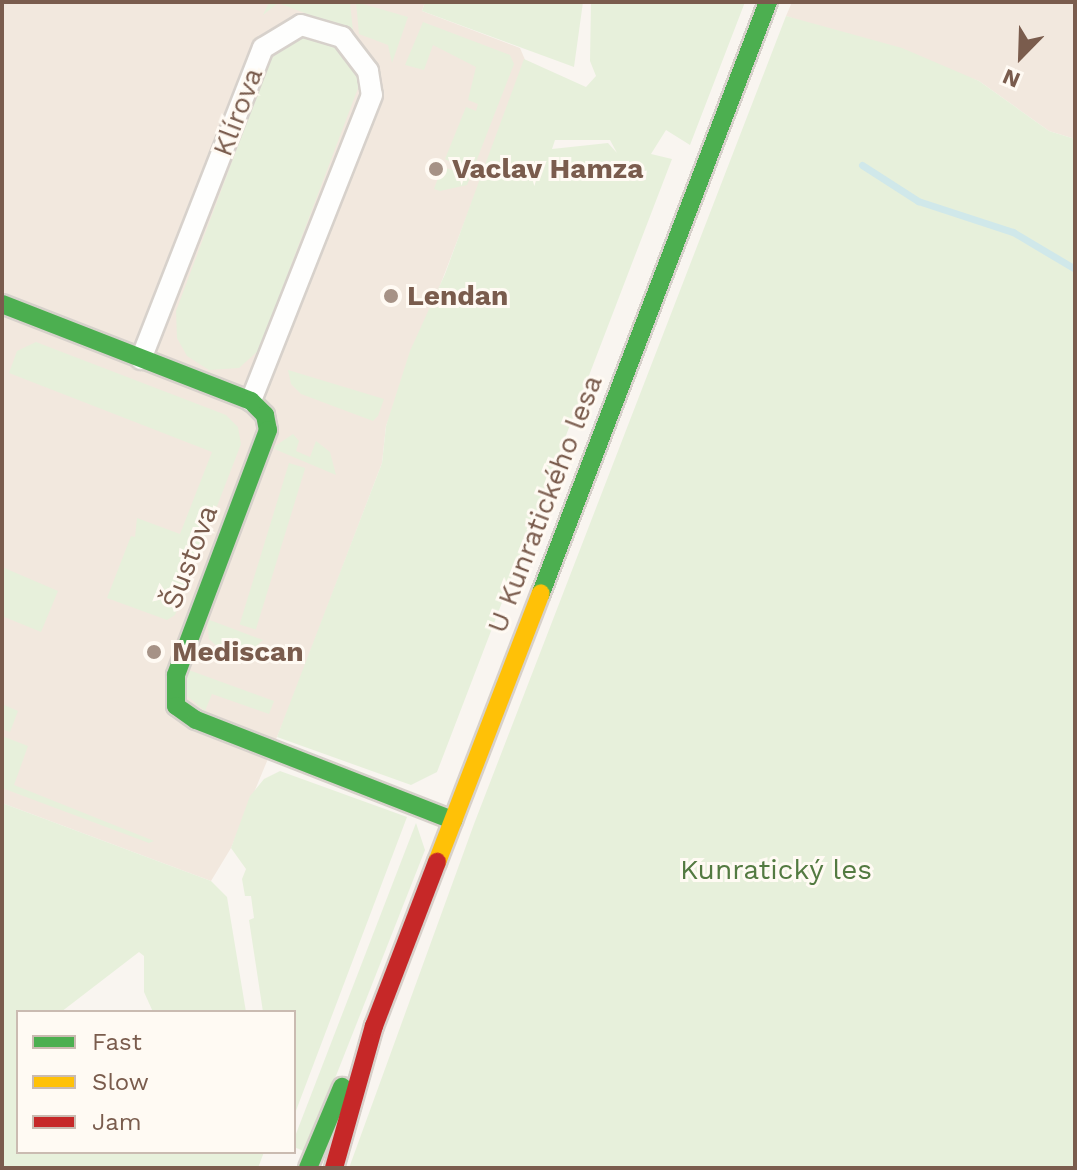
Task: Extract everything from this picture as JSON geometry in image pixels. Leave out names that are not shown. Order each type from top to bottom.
[{"type":"street","name":"U Kunratického lesa","points":[[308,1168],[374,1026],[768,2]]},
{"type":"street","name":"Klírova","points":[[141,359],[263,48],[301,25],[342,37],[368,71],[372,95],[251,401]]},
{"type":"street","points":[[2,304],[251,401]]},
{"type":"street","name":"Šustova","points":[[251,401],[265,415],[268,430],[176,675],[176,706],[196,720],[453,820]]},
{"type":"street","name":"U Kunratického lesa","points":[[334,1168],[374,1026]]},
{"type":"shaded area","points":[[2,2],[425,2],[422,11],[520,48],[526,62],[386,426],[382,463],[289,708],[231,848],[211,881],[2,803]]},
{"type":"shaded area","points":[[792,2],[1075,2],[1075,139],[1049,131],[979,81],[786,16]]},
{"type":"green space","points":[[269,2],[350,2],[353,31],[278,3],[263,15]]},
{"type":"green space","points":[[356,2],[408,17],[392,63],[388,45],[359,34]]},
{"type":"green space","points":[[425,2],[583,2],[574,67],[422,11]]},
{"type":"green space","points":[[591,2],[745,2],[690,145],[666,130],[651,154],[672,159],[437,772],[411,785],[277,737],[382,463],[386,426],[410,351],[445,274],[524,59],[586,87],[596,76],[590,61]],"holes":[[[555,140],[610,140],[617,153],[608,143],[552,149]]]},
{"type":"green space","name":"Kunratický les","points":[[786,16],[902,48],[979,81],[1049,131],[1075,139],[1075,1168],[349,1168],[474,824]]},
{"type":"green space","points":[[423,22],[510,55],[514,64],[467,185],[440,191],[434,189],[442,167],[452,170],[455,164],[445,159],[466,107],[476,111],[478,104],[468,100],[476,67],[433,45],[424,70],[405,65]]},
{"type":"green space","points":[[305,33],[334,38],[357,63],[360,83],[259,350],[239,368],[209,370],[187,356],[177,338],[176,311],[270,60],[282,46]]},
{"type":"green space","points":[[36,342],[226,415],[238,427],[241,444],[175,615],[167,620],[107,598],[131,536],[135,537],[137,518],[180,534],[212,452],[9,373],[17,351]]},
{"type":"green space","points":[[288,370],[384,399],[378,416],[373,421],[301,394],[291,384]]},
{"type":"green space","points":[[293,434],[299,441],[296,451],[310,457],[316,441],[330,452],[336,475],[272,448]]},
{"type":"green space","points":[[289,463],[305,468],[256,630],[240,625]]},
{"type":"green space","points":[[2,567],[58,591],[41,632],[2,616]]},
{"type":"green space","points":[[207,619],[263,640],[251,651],[222,651],[209,639]]},
{"type":"green space","points":[[186,669],[274,701],[269,714],[212,694],[205,711],[186,695]]},
{"type":"green space","points":[[2,704],[18,711],[10,732],[2,729]]},
{"type":"green space","points":[[2,736],[28,746],[14,785],[154,841],[149,843],[2,788]]},
{"type":"green space","points":[[280,771],[407,817],[296,1111],[296,1010],[263,1010],[249,920],[254,918],[251,896],[245,896],[242,879],[246,869],[231,848],[250,796],[264,779]]},
{"type":"green space","points":[[2,803],[211,881],[227,897],[246,1010],[152,1010],[144,992],[144,956],[139,952],[64,1010],[16,1010],[16,1154],[263,1154],[258,1168],[2,1168]]},
{"type":"green space","points":[[416,823],[425,850],[306,1152],[296,1148],[296,1134]]},
{"type":"waterway","points":[[862,165],[918,201],[1013,232],[1075,269]]},
{"type":"traffic: fast","points":[[541,593],[768,2]]},
{"type":"traffic: fast","points":[[2,304],[251,401],[265,415],[268,430],[176,675],[176,706],[196,720],[453,820]]},
{"type":"traffic: fast","points":[[308,1168],[342,1087]]},
{"type":"traffic: slow","points":[[437,862],[541,593]]},
{"type":"traffic: jam","points":[[334,1168],[374,1026],[437,862]]},
{"type":"place","name":"Vaclav Hamza","points":[[436,169]]},
{"type":"place","name":"Lendan","points":[[391,296]]},
{"type":"place","name":"Mediscan","points":[[154,652]]}]
